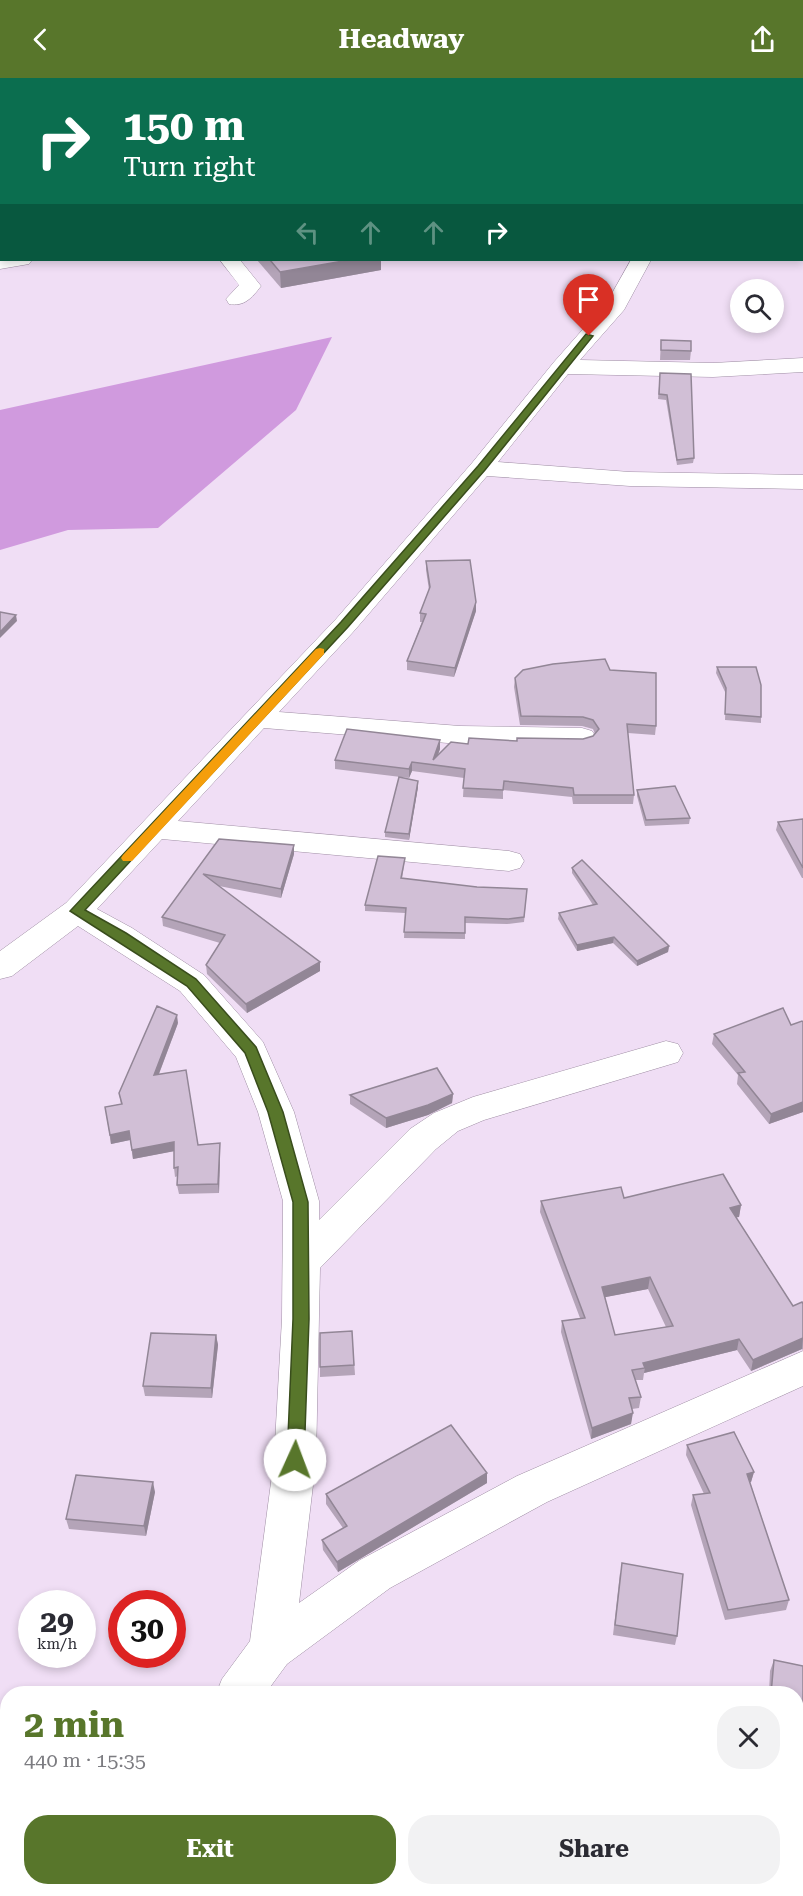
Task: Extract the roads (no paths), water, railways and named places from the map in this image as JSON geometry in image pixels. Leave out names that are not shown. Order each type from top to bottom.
[{"type":"street","points":[[231,261],[250,286],[237,299]]},
{"type":"street","points":[[0,968],[77,911],[345,625],[481,468],[616,305],[640,261]]},
{"type":"street","points":[[562,368],[726,370],[803,365]]},
{"type":"street","points":[[481,468],[630,479],[803,482]]},
{"type":"street","points":[[257,719],[460,735],[582,736]]},
{"type":"street","points":[[156,829],[509,861]]},
{"type":"street","points":[[77,911],[121,936],[192,982],[251,1051],[276,1112],[300,1202],[301,1263],[295,1460],[271,1649]]},
{"type":"street","points":[[301,1263],[423,1139],[446,1122],[473,1110],[666,1053]]},
{"type":"street","points":[[244,1686],[271,1649],[375,1574],[521,1495],[803,1368]]}]
